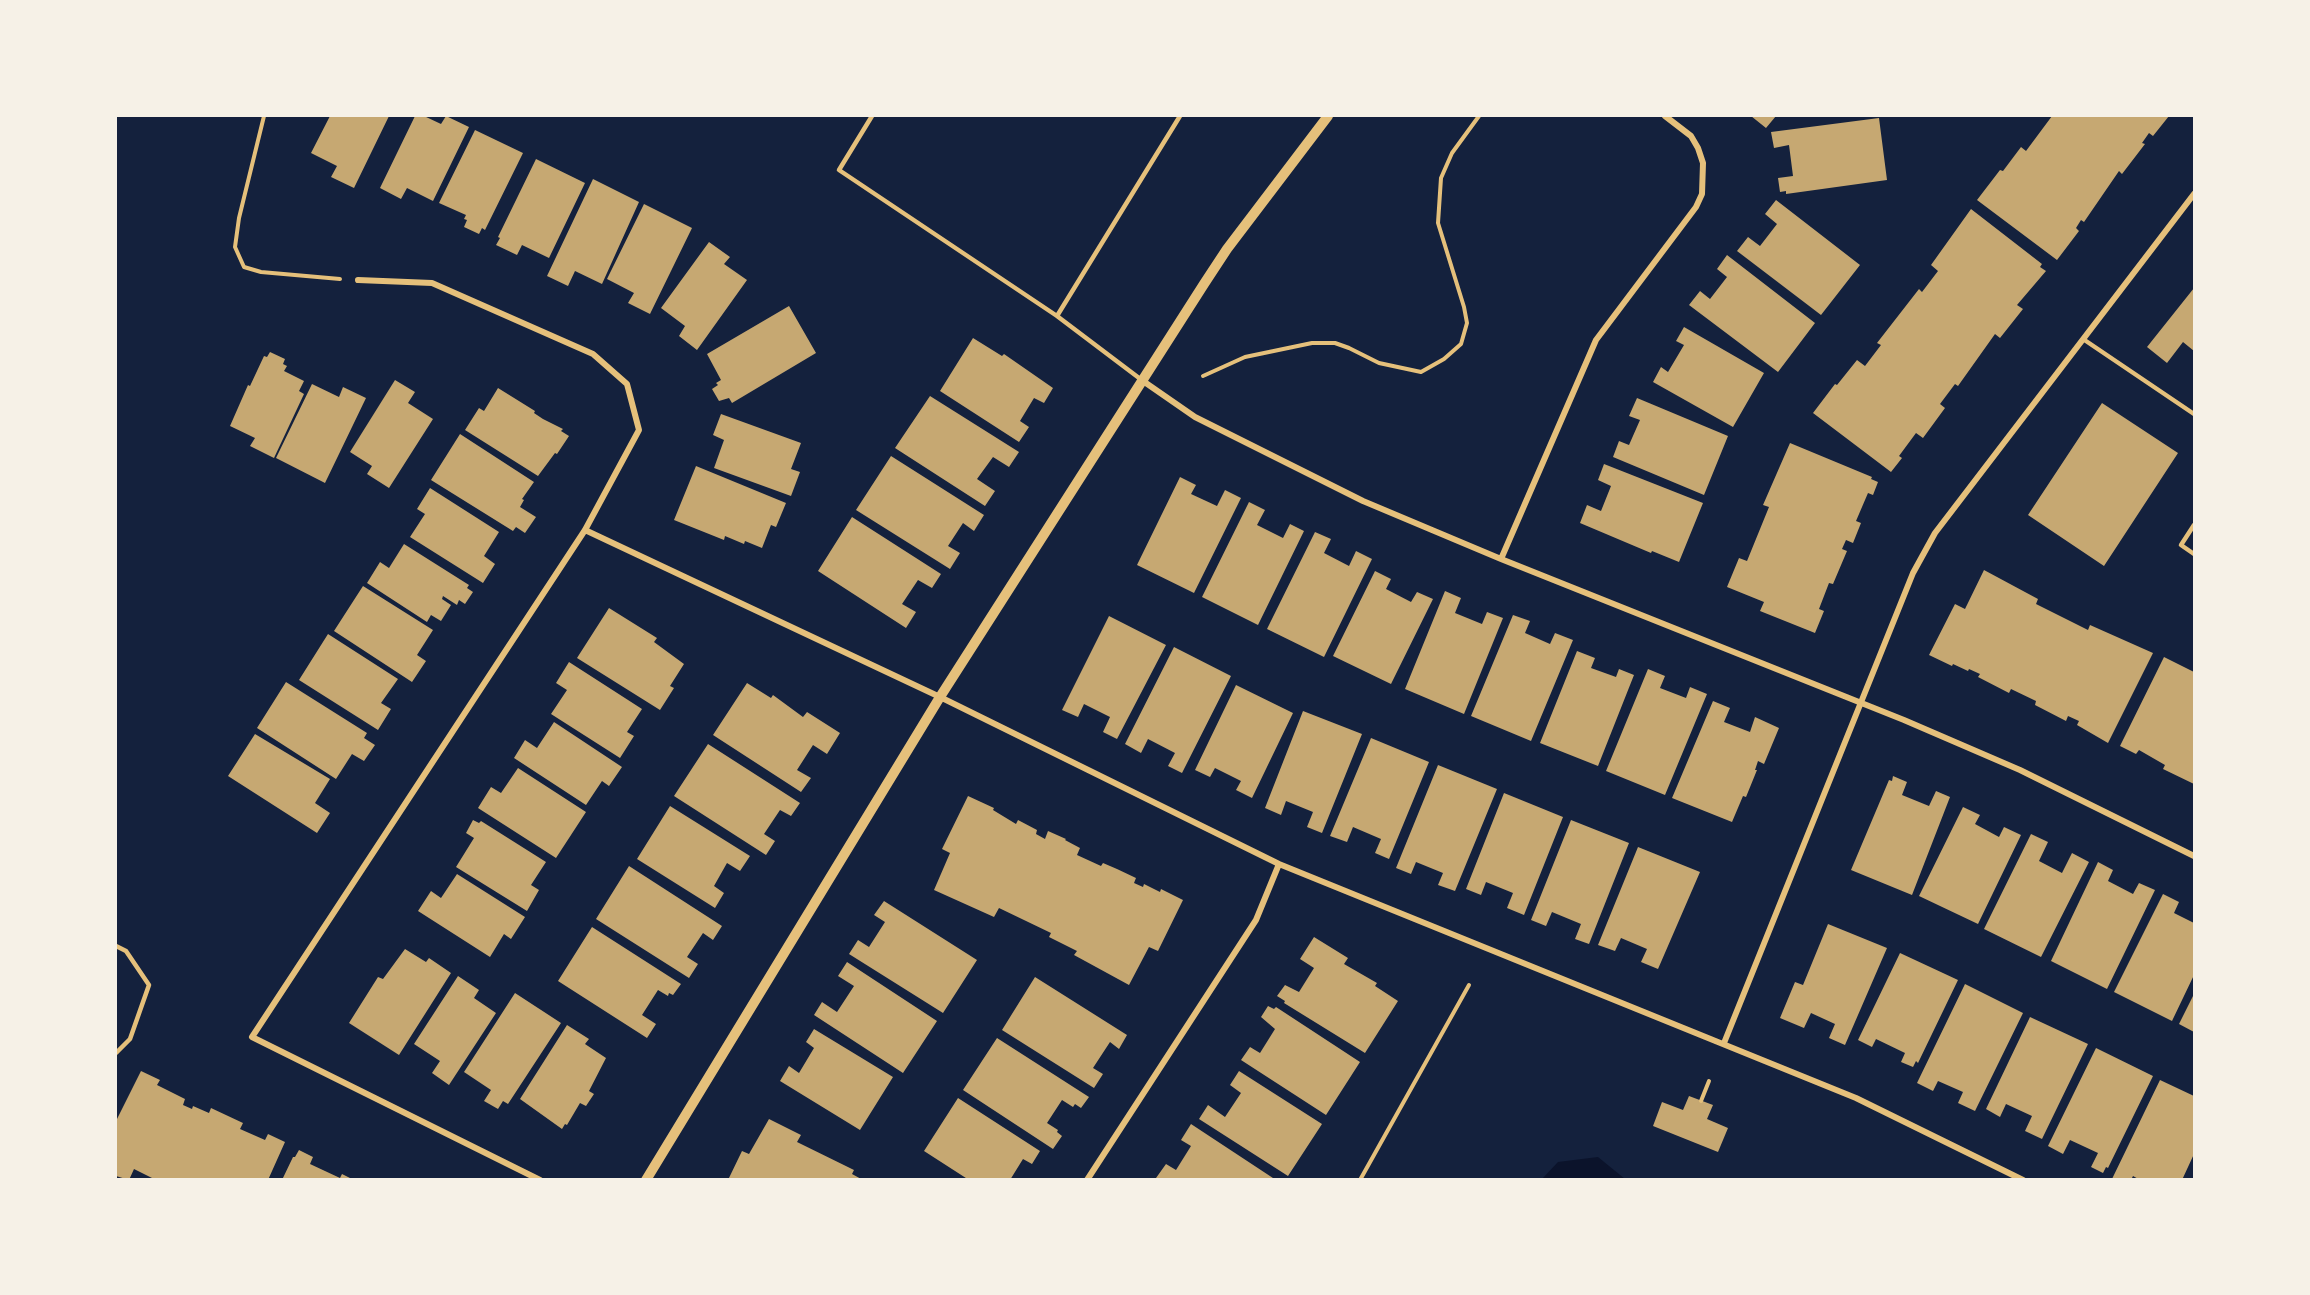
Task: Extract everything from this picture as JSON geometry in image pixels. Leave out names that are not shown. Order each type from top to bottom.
[{"type":"street","points":[[646,1179],[940,697],[1227,249],[1328,116]]},
{"type":"street","points":[[1501,559],[1596,340],[1696,207],[1702,194],[1703,163],[1698,148],[1691,136],[1665,116]]},
{"type":"street","points":[[1724,1043],[1913,573],[1935,533],[2194,194]]},
{"type":"street","points":[[358,280],[432,283],[593,354],[627,384],[639,430],[585,530],[252,1037],[540,1179]]},
{"type":"street","points":[[1143,381],[1195,417],[1363,501],[2020,770],[2194,856]]},
{"type":"street","points":[[585,530],[940,697],[1279,864],[1856,1098],[2023,1179]]},
{"type":"street","points":[[1087,1179],[1256,920],[1279,864]]},
{"type":"lane","points":[[872,116],[838,170],[1057,316],[1143,381]]},
{"type":"lane","points":[[1057,316],[1180,116]]},
{"type":"lane","points":[[2083,339],[2194,414]]},
{"type":"lane","points":[[2194,525],[2181,545],[2194,554]]},
{"type":"lane","points":[[116,946],[126,951],[149,985],[130,1039],[116,1053]]},
{"type":"path","points":[[264,116],[239,218],[235,247],[244,267],[261,272],[358,280]]},
{"type":"path","points":[[1203,376],[1245,357],[1312,343],[1335,343],[1379,363],[1421,372],[1444,359],[1461,344],[1467,322],[1438,223],[1438,212],[1441,178],[1452,153],[1479,116]]},
{"type":"path","points":[[1360,1179],[1469,985]]},
{"type":"path","points":[[1701,1101],[1709,1081]]},
{"type":"water","points":[[1598,1157],[1625,1179],[1542,1179],[1558,1162]]},
{"type":"building","points":[[330,116],[389,116],[354,188],[331,177],[337,166],[311,153]]},
{"type":"building","points":[[415,116],[424,116],[441,124],[446,116],[469,127],[433,201],[407,188],[401,199],[380,188]]},
{"type":"building","points":[[1751,116],[1776,116],[1766,128]]},
{"type":"building","points":[[2052,116],[2169,116],[2153,136],[2149,133],[2142,143],[2145,144],[2122,174],[2119,171],[2084,222],[2081,220],[2076,228],[2079,231],[2057,260],[1977,200],[2021,147],[2026,151]]},
{"type":"building","points":[[1879,118],[1887,180],[1786,194],[1786,191],[1780,192],[1778,178],[1793,176],[1789,145],[1774,148],[1771,132]]},
{"type":"building","points":[[475,130],[523,153],[485,230],[482,228],[479,234],[464,227],[467,220],[464,219],[466,215],[439,203]]},
{"type":"building","points":[[536,159],[585,183],[549,258],[522,245],[517,255],[496,245]]},
{"type":"building","points":[[593,179],[639,202],[602,284],[575,271],[568,286],[547,276]]},
{"type":"building","points":[[1776,200],[1860,265],[1821,315],[1737,251],[1748,237],[1760,246],[1777,224],[1765,214]]},
{"type":"building","points":[[644,204],[692,228],[650,314],[628,303],[634,293],[607,279]]},
{"type":"building","points":[[1971,209],[2042,264],[2040,267],[2046,271],[2017,305],[2023,309],[2000,338],[1995,334],[1958,386],[1955,384],[1940,404],[1945,408],[1923,438],[1916,433],[1899,456],[1902,458],[1891,472],[1813,413],[1857,360],[1865,366],[1881,345],[1877,343],[1919,289],[1922,292],[1938,271],[1931,265]]},
{"type":"building","points":[[709,242],[730,257],[724,264],[747,280],[697,350],[679,336],[685,326],[661,308]]},
{"type":"building","points":[[1727,255],[1815,323],[1778,372],[1689,305],[1700,291],[1710,299],[1727,277],[1717,269]]},
{"type":"building","points":[[2194,288],[2194,351],[2183,342],[2167,363],[2147,347]]},
{"type":"building","points":[[789,306],[816,353],[732,403],[729,398],[719,401],[712,389],[721,380],[707,354]]},
{"type":"building","points":[[1684,327],[1764,373],[1733,427],[1653,382],[1661,367],[1668,372],[1684,345],[1676,341]]},
{"type":"building","points":[[973,338],[1002,356],[1004,354],[1053,388],[1044,403],[1034,398],[1020,421],[1029,427],[1019,442],[940,391]]},
{"type":"building","points":[[270,352],[285,359],[283,364],[287,366],[284,371],[304,381],[299,391],[304,394],[274,458],[250,446],[255,438],[230,426],[248,385],[250,386],[264,356],[267,357]]},
{"type":"building","points":[[395,380],[415,392],[408,403],[433,419],[389,488],[367,474],[372,466],[350,452]]},
{"type":"building","points":[[312,384],[339,397],[343,387],[366,398],[325,483],[276,458]]},
{"type":"building","points":[[498,388],[535,411],[534,413],[543,419],[563,429],[561,431],[569,436],[538,476],[465,430],[479,408],[484,411]]},
{"type":"building","points":[[930,396],[1019,452],[1009,467],[993,457],[977,479],[995,491],[985,506],[895,448]]},
{"type":"building","points":[[1637,398],[1728,436],[1704,495],[1613,457],[1619,441],[1629,445],[1640,420],[1629,416]]},
{"type":"building","points":[[2102,403],[2178,453],[2104,566],[2028,515]]},
{"type":"building","points":[[721,414],[801,443],[791,469],[800,472],[791,496],[714,468],[724,440],[713,435]]},
{"type":"building","points":[[460,434],[534,482],[522,499],[524,500],[520,507],[536,517],[525,533],[516,527],[513,531],[431,480]]},
{"type":"building","points":[[1790,443],[1872,477],[1871,479],[1878,482],[1873,495],[1868,493],[1856,521],[1861,523],[1853,543],[1846,540],[1842,549],[1847,551],[1833,584],[1829,583],[1819,609],[1824,611],[1815,633],[1760,611],[1764,602],[1727,587],[1739,558],[1747,561],[1769,507],[1763,505]]},
{"type":"building","points":[[891,456],[984,515],[974,531],[963,523],[948,546],[960,553],[950,569],[856,510]]},
{"type":"building","points":[[1604,464],[1703,503],[1679,562],[1652,551],[1651,553],[1580,523],[1587,505],[1601,511],[1611,486],[1598,480]]},
{"type":"building","points":[[696,466],[786,503],[776,527],[771,525],[762,548],[725,536],[724,540],[674,520]]},
{"type":"building","points":[[1180,477],[1196,485],[1191,494],[1217,506],[1225,490],[1241,498],[1194,593],[1137,565]]},
{"type":"building","points":[[430,488],[499,532],[484,556],[495,564],[483,583],[410,537],[425,514],[417,509]]},
{"type":"building","points":[[1249,502],[1265,510],[1257,525],[1283,538],[1290,524],[1304,531],[1258,625],[1202,597]]},
{"type":"building","points":[[852,517],[941,574],[932,588],[918,580],[902,604],[916,612],[906,628],[818,571]]},
{"type":"building","points":[[1315,532],[1331,539],[1324,553],[1349,566],[1356,551],[1372,559],[1324,657],[1267,629]]},
{"type":"building","points":[[404,544],[469,585],[467,588],[473,592],[465,604],[459,600],[457,605],[443,596],[442,599],[451,605],[441,621],[431,615],[427,622],[367,583],[380,562],[389,568]]},
{"type":"building","points":[[1984,570],[2038,599],[2036,604],[2088,630],[2090,625],[2153,653],[2108,743],[2077,725],[2079,721],[2068,716],[2066,721],[2035,705],[2036,701],[2011,689],[2009,693],[1978,677],[1980,674],[1953,664],[1952,666],[1929,655],[1955,604],[1965,609]]},
{"type":"building","points":[[1375,571],[1391,579],[1386,589],[1411,602],[1417,592],[1433,599],[1391,684],[1333,656]]},
{"type":"building","points":[[363,586],[433,630],[417,655],[426,661],[412,682],[334,631]]},
{"type":"building","points":[[1445,591],[1461,598],[1455,613],[1482,624],[1487,612],[1503,618],[1464,714],[1405,689]]},
{"type":"building","points":[[609,608],[657,638],[654,642],[684,664],[670,686],[674,688],[660,710],[577,658]]},
{"type":"building","points":[[1513,615],[1530,621],[1525,633],[1550,644],[1555,633],[1573,640],[1531,741],[1471,716]]},
{"type":"building","points":[[1109,616],[1166,645],[1117,739],[1103,732],[1110,717],[1084,704],[1078,717],[1062,710]]},
{"type":"building","points":[[328,634],[398,679],[381,703],[391,709],[378,730],[299,680]]},
{"type":"building","points":[[1174,647],[1231,676],[1182,773],[1168,766],[1175,753],[1148,739],[1141,753],[1125,744]]},
{"type":"building","points":[[1577,651],[1595,658],[1591,668],[1616,677],[1619,669],[1634,675],[1598,766],[1540,743]]},
{"type":"building","points":[[2164,657],[2194,672],[2194,784],[2163,769],[2165,765],[2139,750],[2136,754],[2120,746]]},
{"type":"building","points":[[569,662],[642,709],[627,732],[634,736],[620,758],[551,714],[567,690],[556,683]]},
{"type":"building","points":[[1648,669],[1665,676],[1660,688],[1686,698],[1690,687],[1707,694],[1665,795],[1606,771]]},
{"type":"building","points":[[286,682],[367,733],[364,738],[375,745],[364,761],[352,754],[336,779],[257,728]]},
{"type":"building","points":[[747,683],[771,698],[773,695],[803,717],[807,712],[840,733],[827,754],[813,745],[797,770],[811,778],[801,792],[713,735]]},
{"type":"building","points":[[1236,685],[1293,713],[1252,798],[1236,790],[1241,781],[1215,768],[1210,777],[1195,770]]},
{"type":"building","points":[[1713,701],[1730,708],[1724,722],[1750,732],[1755,717],[1779,728],[1764,764],[1758,761],[1755,770],[1757,770],[1746,797],[1743,796],[1732,822],[1672,798]]},
{"type":"building","points":[[1303,711],[1362,734],[1322,833],[1307,827],[1313,812],[1286,801],[1281,815],[1265,808]]},
{"type":"building","points":[[554,722],[622,767],[609,786],[602,781],[586,805],[514,758],[525,740],[537,748]]},
{"type":"building","points":[[255,734],[330,779],[315,803],[330,813],[317,833],[228,776]]},
{"type":"building","points":[[1371,738],[1429,762],[1389,859],[1375,853],[1381,839],[1353,827],[1347,842],[1330,836]]},
{"type":"building","points":[[708,744],[800,803],[791,816],[780,810],[764,834],[775,841],[766,855],[674,796]]},
{"type":"building","points":[[1438,765],[1497,789],[1455,891],[1438,885],[1443,873],[1416,862],[1411,874],[1396,868]]},
{"type":"building","points":[[518,768],[586,812],[556,858],[478,808],[491,787],[501,793]]},
{"type":"building","points":[[1893,776],[1907,782],[1902,795],[1929,806],[1936,791],[1950,797],[1912,895],[1851,870],[1889,780],[1892,781]]},
{"type":"building","points":[[1504,793],[1563,817],[1524,915],[1507,908],[1513,893],[1486,882],[1481,895],[1466,889]]},
{"type":"building","points":[[968,796],[994,808],[993,810],[1016,824],[1018,820],[1037,830],[1036,834],[1045,839],[1048,831],[1066,839],[1080,848],[1077,855],[1101,866],[1103,863],[1136,878],[1134,883],[1143,887],[1144,884],[1160,892],[1161,889],[1183,900],[1158,951],[1149,947],[1129,985],[1074,955],[1077,951],[1049,937],[1051,933],[999,908],[994,917],[934,890],[950,853],[942,849]]},
{"type":"building","points":[[670,806],[750,856],[740,871],[727,863],[714,886],[724,893],[715,908],[637,859]]},
{"type":"building","points":[[1963,807],[1980,815],[1975,824],[1999,837],[2004,827],[2021,835],[1978,924],[1919,896]]},
{"type":"building","points":[[473,820],[479,823],[481,821],[546,862],[531,885],[539,890],[527,911],[456,867],[474,838],[466,833]]},
{"type":"building","points":[[1571,820],[1629,843],[1589,944],[1575,939],[1581,924],[1552,912],[1546,926],[1531,920]]},
{"type":"building","points":[[2031,834],[2048,842],[2039,861],[2062,873],[2072,853],[2089,862],[2041,957],[1984,929]]},
{"type":"building","points":[[1638,847],[1700,872],[1658,969],[1641,962],[1647,949],[1621,938],[1615,951],[1598,945]]},
{"type":"building","points":[[2098,862],[2113,870],[2108,881],[2133,894],[2139,883],[2155,890],[2107,989],[2051,961]]},
{"type":"building","points":[[629,866],[722,926],[713,940],[703,933],[687,957],[698,964],[689,978],[596,919]]},
{"type":"building","points":[[457,874],[525,917],[511,939],[504,934],[490,957],[418,911],[431,891],[441,898]]},
{"type":"building","points":[[2163,894],[2179,902],[2174,913],[2194,923],[2194,975],[2172,1021],[2114,992]]},
{"type":"building","points":[[884,901],[977,960],[943,1013],[849,954],[858,940],[869,947],[885,922],[874,915]]},
{"type":"building","points":[[1828,924],[1887,948],[1845,1045],[1829,1038],[1835,1024],[1811,1013],[1804,1028],[1780,1018],[1795,982],[1803,985]]},
{"type":"building","points":[[592,927],[681,984],[673,995],[669,993],[668,996],[658,990],[642,1015],[656,1024],[647,1038],[558,981]]},
{"type":"building","points":[[1314,937],[1348,958],[1344,964],[1377,983],[1375,986],[1398,1001],[1365,1053],[1284,1003],[1285,1001],[1277,996],[1285,985],[1299,992],[1314,968],[1300,959]]},
{"type":"building","points":[[405,949],[426,962],[429,958],[451,973],[399,1055],[349,1023],[378,977],[383,979]]},
{"type":"building","points":[[1900,953],[1958,980],[1918,1063],[1916,1061],[1913,1067],[1901,1062],[1905,1053],[1876,1039],[1872,1047],[1858,1040]]},
{"type":"building","points":[[847,962],[937,1021],[903,1073],[814,1015],[822,1002],[837,1012],[854,986],[838,976]]},
{"type":"building","points":[[458,976],[479,990],[474,998],[496,1013],[449,1085],[432,1073],[440,1061],[414,1044]]},
{"type":"building","points":[[1035,977],[1127,1035],[1119,1049],[1110,1042],[1093,1068],[1103,1074],[1094,1088],[1002,1030]]},
{"type":"building","points":[[1965,984],[2023,1013],[1975,1111],[1958,1103],[1963,1092],[1938,1081],[1933,1091],[1917,1083]]},
{"type":"building","points":[[515,993],[561,1023],[508,1104],[503,1101],[498,1109],[484,1101],[491,1090],[464,1072]]},
{"type":"building","points":[[2194,994],[2194,1032],[2179,1024]]},
{"type":"building","points":[[1268,1006],[1274,1009],[1276,1007],[1360,1062],[1326,1115],[1241,1060],[1250,1047],[1260,1053],[1275,1029],[1261,1017]]},
{"type":"building","points":[[2030,1017],[2088,1044],[2042,1139],[2025,1131],[2032,1116],[2006,1104],[2000,1117],[1986,1109]]},
{"type":"building","points":[[567,1025],[589,1039],[585,1044],[606,1058],[589,1091],[594,1094],[586,1106],[580,1103],[567,1125],[565,1124],[562,1129],[520,1099]]},
{"type":"building","points":[[814,1029],[893,1077],[860,1130],[780,1081],[789,1066],[799,1073],[814,1048],[806,1042]]},
{"type":"building","points":[[997,1038],[1089,1097],[1081,1108],[1075,1104],[1073,1107],[1062,1100],[1047,1123],[1058,1130],[1057,1132],[1062,1136],[1053,1149],[963,1090]]},
{"type":"building","points":[[2096,1048],[2153,1076],[2108,1168],[2106,1167],[2103,1173],[2091,1167],[2098,1153],[2070,1140],[2063,1154],[2048,1146]]},
{"type":"building","points":[[141,1071],[160,1080],[157,1085],[185,1099],[183,1105],[192,1109],[193,1106],[209,1113],[211,1108],[243,1123],[240,1129],[265,1140],[268,1134],[285,1142],[268,1180],[156,1180],[134,1169],[129,1180],[116,1176],[116,1121]]},
{"type":"building","points":[[1239,1071],[1322,1124],[1288,1176],[1199,1119],[1208,1105],[1225,1117],[1241,1093],[1230,1085]]},
{"type":"building","points":[[2160,1080],[2194,1096],[2194,1154],[2182,1180],[2140,1180],[2133,1176],[2131,1180],[2114,1180],[2112,1179]]},
{"type":"building","points":[[1689,1096],[1713,1105],[1707,1119],[1728,1128],[1718,1152],[1653,1126],[1662,1102],[1683,1110]]},
{"type":"building","points":[[958,1098],[1040,1151],[1032,1164],[1023,1159],[1010,1180],[969,1180],[924,1151]]},
{"type":"building","points":[[769,1119],[801,1135],[797,1142],[854,1170],[852,1174],[863,1180],[728,1180],[742,1151],[749,1154]]},
{"type":"building","points":[[1191,1124],[1276,1180],[1156,1178],[1166,1164],[1176,1170],[1191,1146],[1181,1140]]},
{"type":"building","points":[[299,1150],[313,1157],[310,1164],[340,1178],[342,1174],[354,1180],[282,1180]]}]
